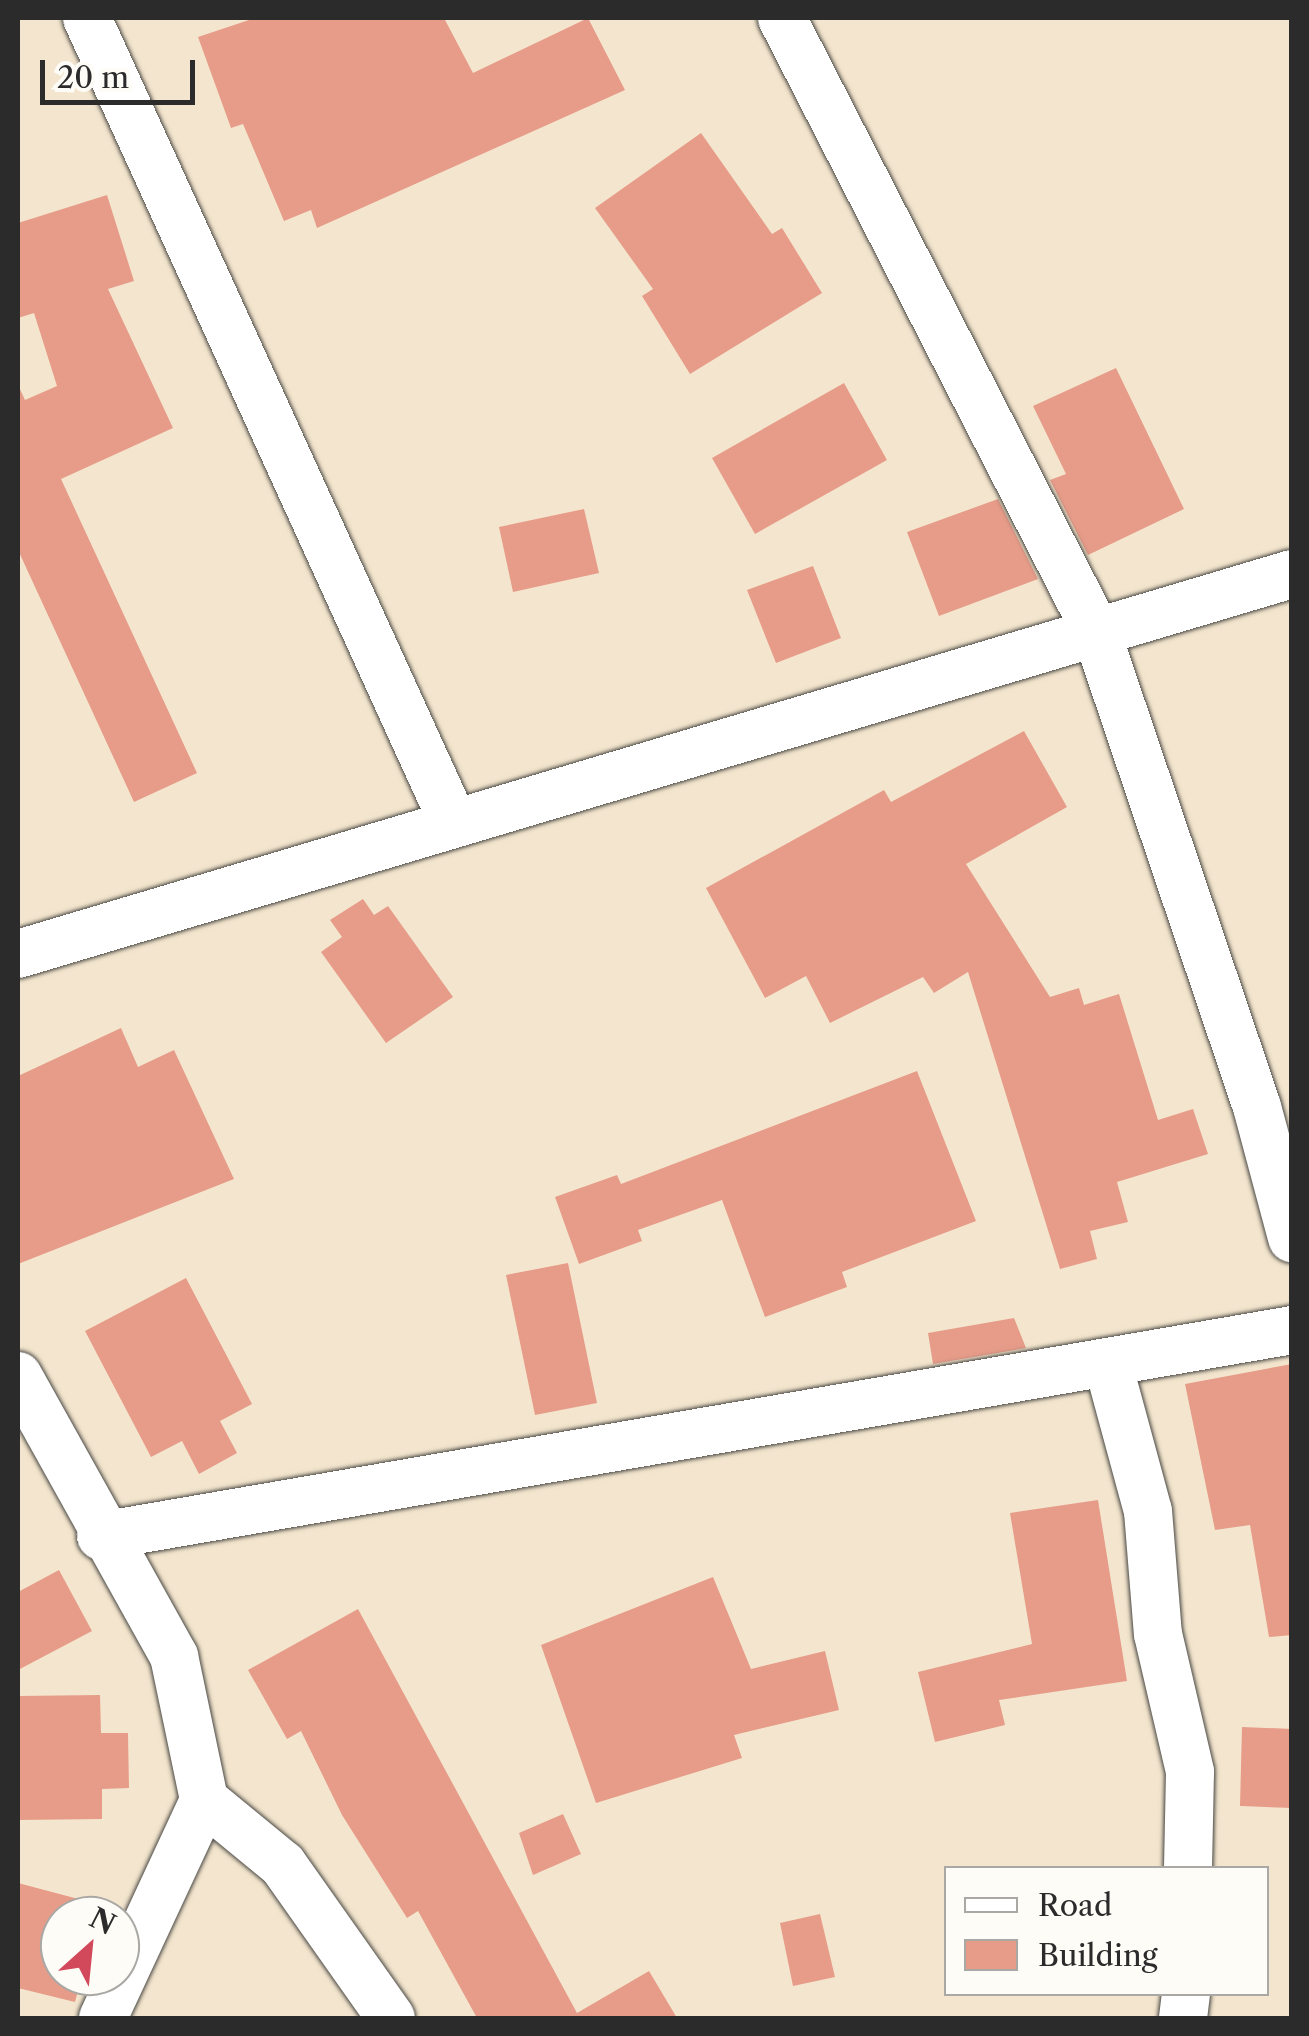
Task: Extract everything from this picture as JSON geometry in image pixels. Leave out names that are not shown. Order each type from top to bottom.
[{"type":"street","points":[[87,18],[453,822]]},
{"type":"street","points":[[782,18],[1096,631],[1257,1107],[1292,1238]]},
{"type":"street","points":[[18,954],[1292,574]]},
{"type":"street","points":[[101,1536],[1292,1330]]},
{"type":"street","points":[[1108,1364],[1148,1512],[1158,1634],[1190,1772],[1188,1866]]},
{"type":"street","points":[[18,1376],[101,1536],[174,1656],[204,1800],[103,2018]]},
{"type":"street","points":[[204,1800],[284,1865],[391,2018]]},
{"type":"building","points":[[255,18],[444,18],[473,73],[588,18],[625,90],[317,228],[311,210],[284,221],[243,124],[231,128],[198,37]]},
{"type":"building","points":[[701,133],[772,234],[782,228],[822,293],[690,374],[642,296],[653,289],[595,208]]},
{"type":"building","points":[[107,195],[134,281],[108,289],[173,428],[61,479],[197,773],[134,802],[18,550],[18,385],[25,400],[57,386],[34,313],[18,318],[18,223]]},
{"type":"building","points":[[1116,368],[1184,509],[1088,555],[1050,480],[1066,474],[1033,406]]},
{"type":"building","points":[[844,383],[887,460],[755,534],[712,458]]},
{"type":"building","points":[[998,499],[1038,579],[939,616],[907,532]]},
{"type":"building","points":[[584,509],[599,573],[513,592],[499,527]]},
{"type":"building","points":[[813,566],[841,638],[776,663],[747,590]]},
{"type":"building","points":[[1024,731],[1067,807],[966,864],[1050,997],[1079,988],[1084,1005],[1119,994],[1158,1120],[1193,1109],[1208,1154],[1117,1182],[1128,1222],[1090,1231],[1097,1259],[1060,1269],[968,972],[934,993],[923,977],[830,1023],[806,976],[765,998],[706,888],[884,790],[891,802]]},
{"type":"building","points":[[363,899],[374,915],[388,906],[453,997],[386,1043],[321,952],[342,937],[330,920]]},
{"type":"building","points":[[121,1028],[138,1067],[174,1050],[234,1179],[18,1264],[18,1076]]},
{"type":"building","points":[[917,1071],[976,1221],[842,1272],[847,1287],[765,1317],[722,1200],[638,1230],[642,1241],[579,1264],[555,1197],[617,1175],[621,1184]]},
{"type":"building","points":[[568,1263],[597,1403],[535,1415],[506,1275]]},
{"type":"building","points":[[186,1278],[252,1404],[220,1421],[237,1453],[199,1474],[182,1441],[151,1457],[85,1331]]},
{"type":"building","points":[[1014,1318],[1026,1348],[933,1364],[928,1333]]},
{"type":"building","points":[[1292,1364],[1292,1635],[1269,1637],[1250,1525],[1215,1530],[1185,1384]]},
{"type":"building","points":[[1098,1500],[1127,1681],[999,1700],[1005,1725],[935,1742],[918,1672],[1032,1644],[1010,1513]]},
{"type":"building","points":[[59,1570],[92,1631],[18,1670],[18,1592]]},
{"type":"building","points":[[713,1577],[751,1669],[825,1651],[839,1710],[734,1735],[742,1758],[596,1803],[541,1645]]},
{"type":"building","points":[[358,1609],[577,2013],[649,1971],[677,2018],[477,2018],[418,1911],[407,1918],[342,1815],[301,1731],[287,1739],[248,1670]]},
{"type":"building","points":[[100,1695],[101,1733],[128,1733],[129,1788],[102,1789],[102,1819],[18,1820],[18,1696]]},
{"type":"building","points":[[1242,1727],[1292,1729],[1292,1808],[1240,1806]]},
{"type":"building","points":[[563,1814],[581,1854],[533,1875],[519,1833]]},
{"type":"building","points":[[18,1883],[67,1896],[40,1896],[40,1993],[18,1988]]},
{"type":"building","points":[[820,1914],[835,1977],[793,1986],[780,1923]]},
{"type":"building","points":[[51,1996],[77,1996],[75,2002]]}]
